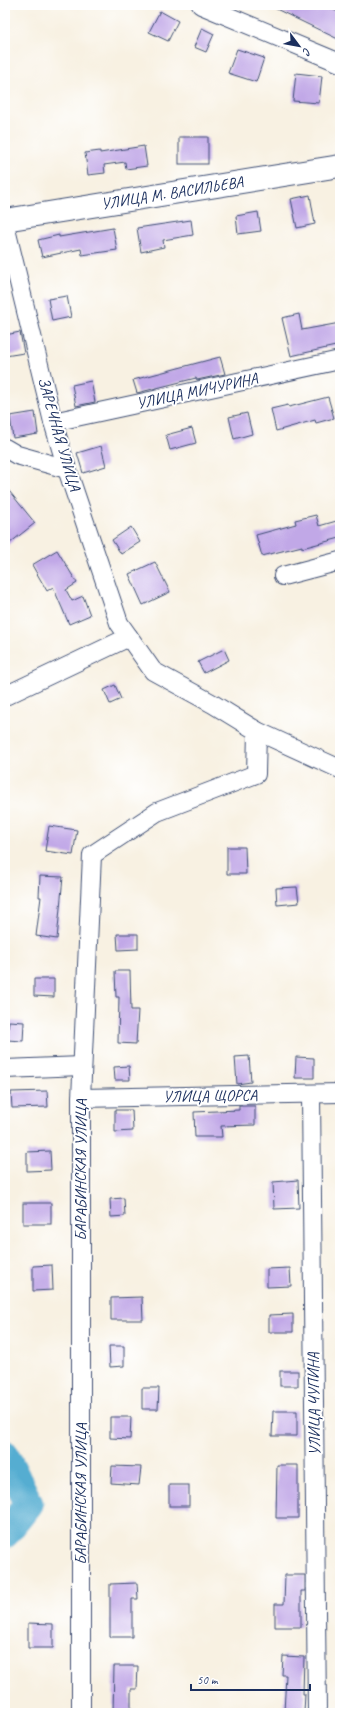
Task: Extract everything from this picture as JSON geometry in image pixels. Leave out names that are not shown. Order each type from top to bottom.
[{"type":"street","points":[[201,5],[340,63]]},
{"type":"street","name":"УЛИЦА М. ВАСИЛЬЕВА","points":[[5,220],[340,166]]},
{"type":"street","name":"ЗАРЕЧНАЯ УЛИЦА","points":[[5,225],[53,422],[119,624],[153,671],[213,704],[257,731],[340,769]]},
{"type":"street","name":"УЛИЦА МИЧУРИНА","points":[[53,422],[340,360]]},
{"type":"street","points":[[5,448],[17,455],[67,468]]},
{"type":"street","points":[[283,576],[340,561]]},
{"type":"street","points":[[5,696],[129,637]]},
{"type":"street","name":"БАРАБИНСКАЯ УЛИЦА","points":[[81,1713],[81,1098],[92,855],[157,812],[256,774],[257,731]]},
{"type":"street","points":[[5,1069],[82,1066]]},
{"type":"street","name":"УЛИЦА ЩОРСА","points":[[81,1098],[340,1093]]},
{"type":"street","name":"УЛИЦА ЧУПИНА","points":[[311,1094],[317,1713]]},
{"type":"building","points":[[268,5],[324,5],[340,13],[340,40]]},
{"type":"building","points":[[160,11],[178,21],[168,41],[149,32]]},
{"type":"building","points":[[202,28],[214,34],[206,52],[194,47]]},
{"type":"building","points":[[237,49],[264,58],[256,82],[228,73]]},
{"type":"building","points":[[296,73],[322,76],[319,103],[293,101]]},
{"type":"building","points":[[179,137],[208,137],[208,164],[179,164]]},
{"type":"building","points":[[144,146],[147,166],[126,169],[125,162],[104,165],[105,173],[88,175],[85,153],[100,151],[100,153]]},
{"type":"building","points":[[310,195],[315,224],[297,228],[291,199]]},
{"type":"building","points":[[258,212],[261,231],[238,234],[236,216]]},
{"type":"building","points":[[191,220],[193,235],[163,240],[164,247],[141,252],[137,228]]},
{"type":"building","points":[[113,228],[117,250],[82,255],[81,249],[42,257],[38,240],[59,235],[59,237]]},
{"type":"building","points":[[67,296],[71,317],[52,321],[48,299]]},
{"type":"building","points":[[299,314],[302,330],[340,323],[340,345],[291,356],[282,318]]},
{"type":"building","points":[[20,332],[24,353],[5,356],[5,335]]},
{"type":"building","points":[[220,357],[225,374],[197,380],[196,378],[137,393],[133,380]]},
{"type":"building","points":[[91,381],[95,402],[76,406],[72,385]]},
{"type":"building","points":[[328,397],[334,418],[316,423],[315,420],[276,431],[271,409],[288,405],[289,407]]},
{"type":"building","points":[[35,412],[38,434],[13,438],[10,416]]},
{"type":"building","points":[[247,413],[252,434],[234,439],[229,417]]},
{"type":"building","points":[[192,428],[196,443],[170,450],[166,435]]},
{"type":"building","points":[[101,446],[106,466],[83,473],[77,453]]},
{"type":"building","points":[[5,486],[35,523],[5,547]]},
{"type":"building","points":[[316,515],[319,526],[340,520],[340,538],[262,556],[256,535],[296,524],[295,520]]},
{"type":"building","points":[[131,527],[140,542],[121,554],[112,540]]},
{"type":"building","points":[[57,550],[77,583],[66,590],[72,601],[83,596],[90,615],[69,624],[53,587],[47,591],[32,565]]},
{"type":"building","points":[[155,562],[170,592],[143,605],[129,574]]},
{"type":"building","points":[[224,649],[229,660],[204,673],[198,662]]},
{"type":"building","points":[[115,685],[121,699],[110,704],[104,690]]},
{"type":"building","points":[[49,826],[77,830],[73,855],[45,851]]},
{"type":"building","points":[[227,847],[245,847],[246,874],[227,874]]},
{"type":"building","points":[[40,876],[63,877],[57,939],[36,936],[41,897],[39,897]]},
{"type":"building","points":[[297,887],[299,903],[277,905],[276,888]]},
{"type":"building","points":[[117,934],[138,934],[138,949],[118,950]]},
{"type":"building","points":[[115,971],[130,971],[131,1010],[138,1010],[136,1044],[118,1043],[119,997],[116,997]]},
{"type":"building","points":[[34,979],[54,979],[54,997],[34,996]]},
{"type":"building","points":[[9,1021],[24,1022],[23,1041],[7,1040]]},
{"type":"building","points":[[249,1056],[251,1082],[237,1084],[235,1057]]},
{"type":"building","points":[[296,1057],[314,1058],[314,1078],[295,1078]]},
{"type":"building","points":[[129,1066],[130,1080],[115,1080],[114,1067]]},
{"type":"building","points":[[47,1091],[48,1107],[12,1108],[11,1092]]},
{"type":"building","points":[[239,1106],[255,1106],[255,1125],[221,1126],[222,1137],[195,1137],[194,1112],[239,1110]]},
{"type":"building","points":[[115,1110],[132,1110],[133,1131],[115,1132]]},
{"type":"building","points":[[50,1151],[51,1170],[27,1171],[27,1152]]},
{"type":"building","points":[[298,1180],[299,1208],[274,1209],[273,1182]]},
{"type":"building","points":[[124,1198],[125,1216],[111,1217],[110,1199]]},
{"type":"building","points":[[23,1203],[51,1203],[51,1224],[23,1224]]},
{"type":"building","points":[[52,1265],[53,1290],[33,1291],[33,1266]]},
{"type":"building","points":[[290,1268],[291,1286],[267,1287],[267,1269]]},
{"type":"building","points":[[142,1297],[143,1320],[111,1320],[111,1298]]},
{"type":"building","points":[[293,1314],[293,1332],[269,1332],[269,1315]]},
{"type":"building","points":[[109,1346],[124,1346],[124,1366],[110,1367]]},
{"type":"building","points":[[280,1371],[298,1371],[298,1386],[280,1386]]},
{"type":"building","points":[[142,1388],[159,1388],[158,1409],[142,1409]]},
{"type":"building","points":[[273,1411],[297,1411],[297,1436],[272,1436]]},
{"type":"building","points":[[110,1417],[131,1417],[130,1439],[110,1438]]},
{"type":"building","points":[[277,1465],[298,1465],[298,1518],[276,1518]]},
{"type":"building","points":[[112,1466],[141,1467],[139,1485],[111,1483]]},
{"type":"building","points":[[169,1485],[189,1485],[189,1506],[169,1506]]},
{"type":"building","points":[[285,1575],[305,1575],[305,1591],[301,1591],[301,1627],[275,1627],[275,1604],[284,1604]]},
{"type":"building","points":[[137,1583],[138,1599],[132,1599],[132,1637],[110,1637],[110,1584]]},
{"type":"building","points":[[28,1623],[53,1624],[53,1648],[28,1648]]},
{"type":"building","points":[[283,1656],[304,1657],[304,1713],[284,1712],[286,1675],[282,1675]]},
{"type":"building","points":[[114,1666],[138,1666],[137,1689],[131,1689],[131,1713],[113,1713]]},
{"type":"waterway","points":[[5,1455],[29,1504],[5,1534]]}]
